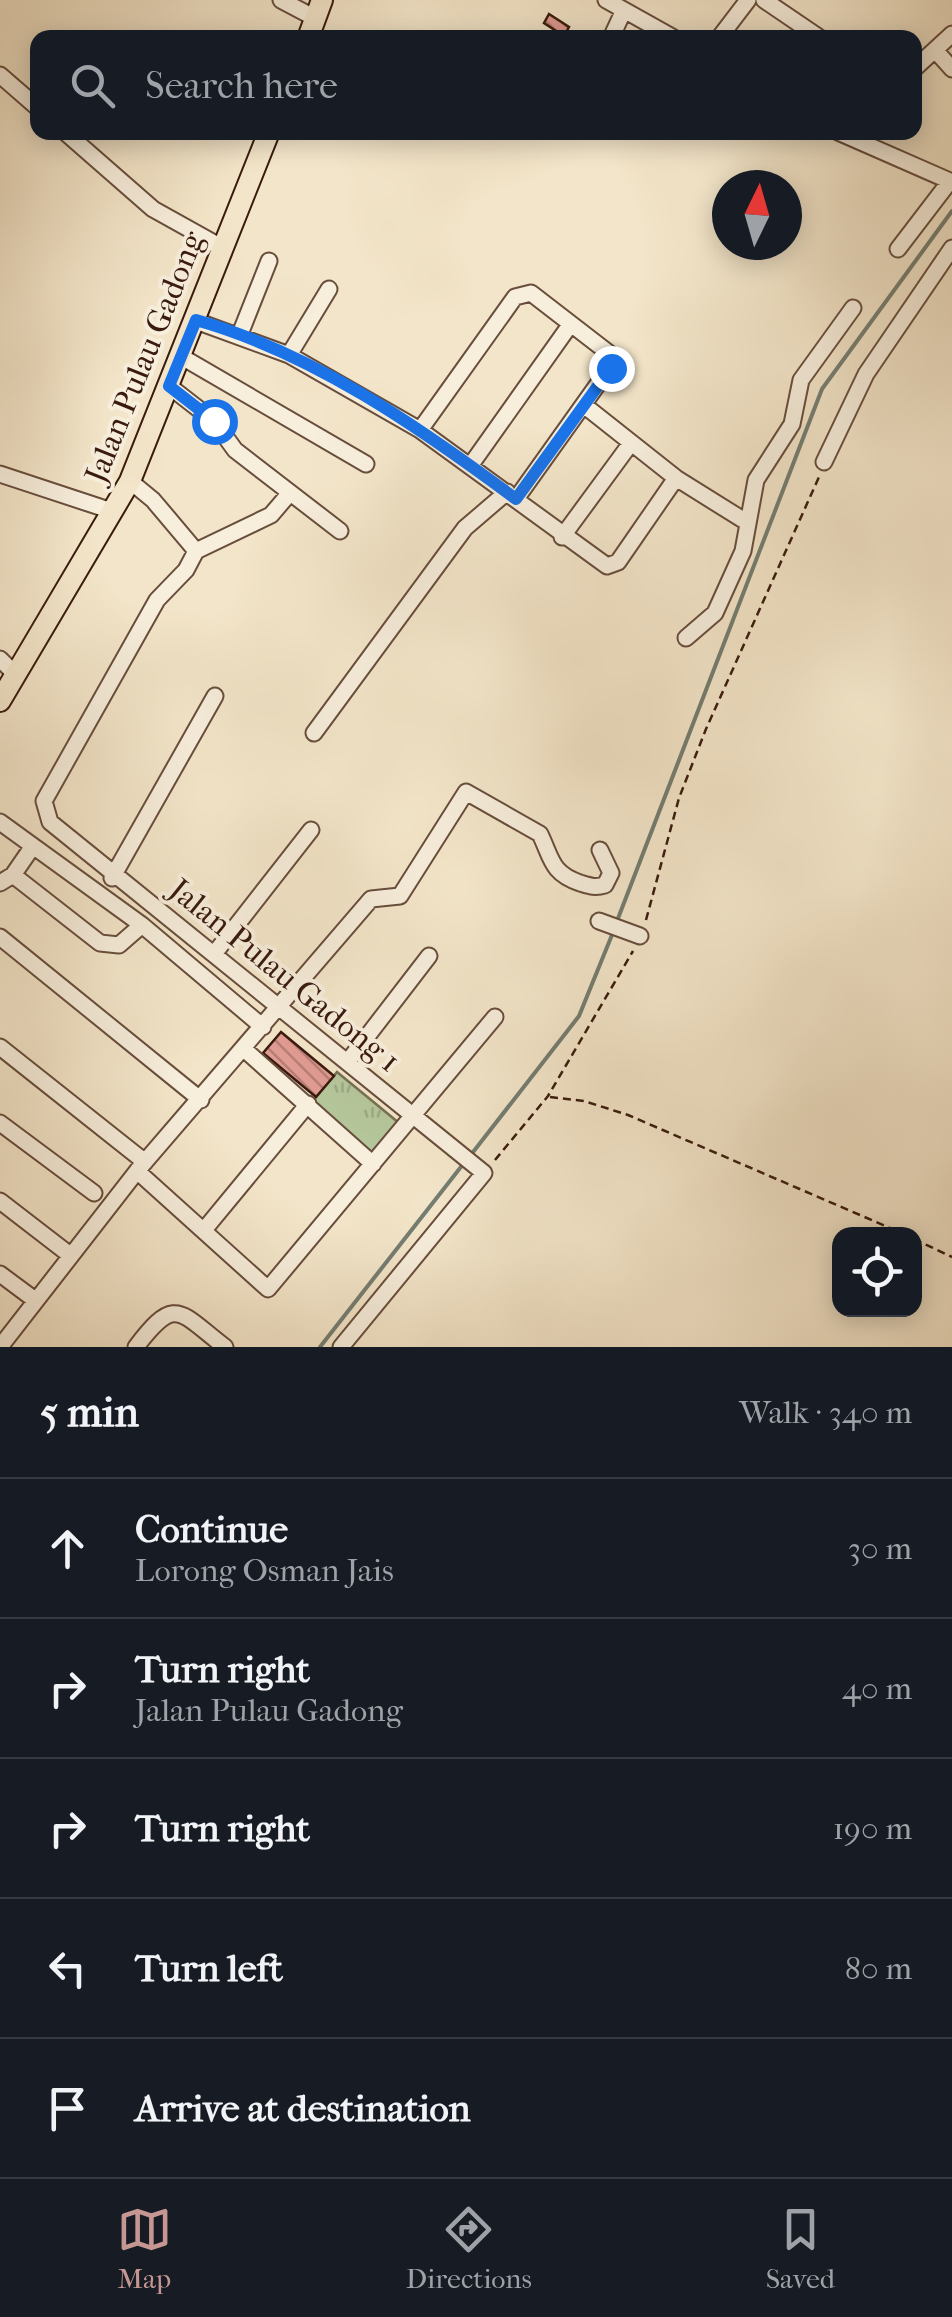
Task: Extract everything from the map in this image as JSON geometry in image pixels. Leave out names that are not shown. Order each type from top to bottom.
[{"type":"main road","name":"Jalan Pulau Gadong","points":[[0,701],[130,481],[266,140]]},
{"type":"street","points":[[282,0],[315,18]]},
{"type":"street","points":[[606,0],[660,30]]},
{"type":"street","points":[[726,30],[748,0]]},
{"type":"street","points":[[764,0],[808,30]]},
{"type":"street","points":[[615,30],[624,10]]},
{"type":"street","points":[[922,62],[952,34]]},
{"type":"street","points":[[935,50],[952,69]]},
{"type":"street","points":[[0,75],[30,101]]},
{"type":"street","points":[[74,140],[152,209],[222,248]]},
{"type":"street","points":[[857,140],[951,182],[898,250]]},
{"type":"street","points":[[824,462],[866,374],[952,248]]},
{"type":"street","points":[[240,334],[269,260]]},
{"type":"street","points":[[289,356],[329,289]]},
{"type":"street","points":[[314,734],[465,528],[512,496],[585,406],[611,368],[610,354],[531,294],[516,297],[420,430]]},
{"type":"street","points":[[686,638],[715,613],[743,551],[756,480],[792,424],[801,380],[854,308]]},
{"type":"street","points":[[196,320],[289,356],[420,430],[602,564],[618,562],[676,478]]},
{"type":"street","points":[[470,466],[570,325]]},
{"type":"street","points":[[182,357],[366,464]]},
{"type":"street","points":[[169,386],[214,421],[235,450],[340,531]]},
{"type":"street","points":[[585,406],[676,478],[748,522]]},
{"type":"street","points":[[562,537],[631,443]]},
{"type":"street","points":[[0,474],[112,511]]},
{"type":"street","points":[[130,481],[153,500],[196,551],[270,515],[289,494]]},
{"type":"street","name":"Jalan Pulau Gadong 1","points":[[196,551],[144,616],[47,790],[50,822],[482,1171]]},
{"type":"street","points":[[0,659],[16,675]]},
{"type":"street","points":[[102,893],[215,696]]},
{"type":"street","points":[[0,1347],[141,1167],[371,899],[400,896],[466,792],[540,834],[549,860],[562,877],[594,888],[605,886],[611,873],[600,850]]},
{"type":"street","points":[[0,822],[142,924],[263,1027]]},
{"type":"street","points":[[214,954],[311,830]]},
{"type":"street","points":[[7,879],[33,846]]},
{"type":"street","name":"Jalan Pulau Gadong 1","points":[[7,879],[100,943],[119,945],[142,924]]},
{"type":"street","points":[[600,921],[638,935]]},
{"type":"street","points":[[0,938],[201,1100]]},
{"type":"street","points":[[348,1060],[429,956]]},
{"type":"street","points":[[0,1048],[141,1167],[268,1289],[495,1017]]},
{"type":"street","points":[[245,1050],[373,1164]]},
{"type":"street","points":[[204,1230],[308,1104]]},
{"type":"street","points":[[0,1122],[94,1192]]},
{"type":"street","points":[[342,1347],[482,1171]]},
{"type":"street","points":[[0,1201],[70,1255]]},
{"type":"street","points":[[0,1274],[35,1300]]},
{"type":"street","points":[[136,1347],[157,1318],[172,1312],[182,1314],[226,1347]]},
{"type":"path","points":[[482,1171],[548,1096],[610,996],[662,872],[679,798],[706,728],[809,508],[824,462]]},
{"type":"path","points":[[548,1096],[584,1101],[628,1115],[888,1227]]},
{"type":"path","points":[[922,1243],[952,1256]]},
{"type":"green space","points":[[337,1072],[399,1123],[373,1154],[311,1103]]},
{"type":"building","points":[[549,14],[569,27],[555,30],[544,23]]},
{"type":"building","points":[[281,1032],[334,1076],[316,1097],[263,1053]]},
{"type":"waterway","points":[[617,921],[822,389],[952,211]]},
{"type":"waterway","points":[[470,1156],[579,1016],[614,930]]},
{"type":"waterway","points":[[320,1347],[464,1163]]},
{"type":"route","points":[[214,421],[169,386],[196,320],[240,334],[306,364],[420,430],[516,499],[611,368]]}]
